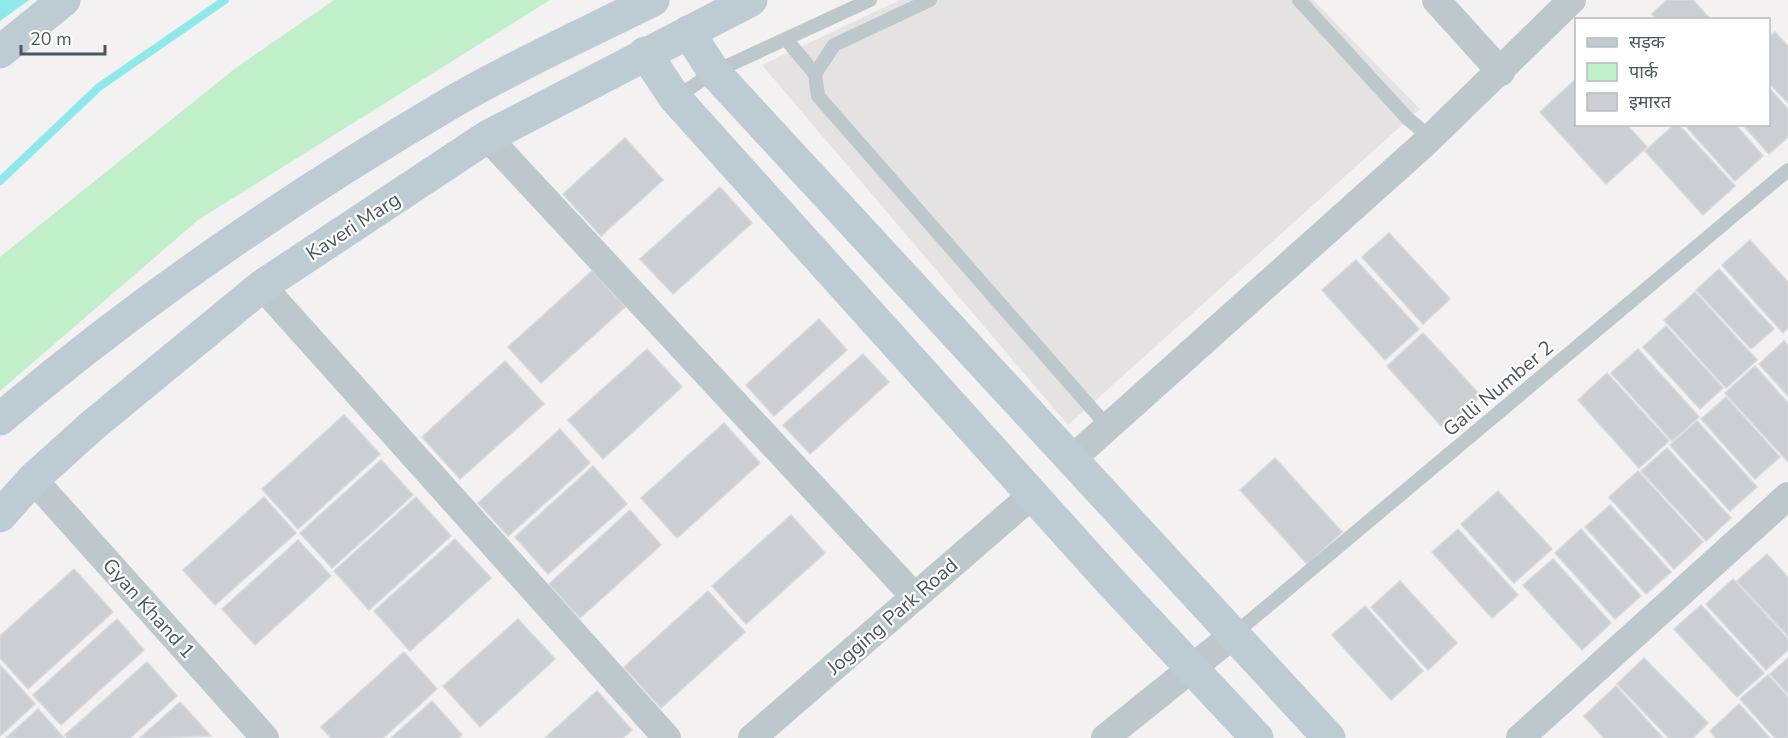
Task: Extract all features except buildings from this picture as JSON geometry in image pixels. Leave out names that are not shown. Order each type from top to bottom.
[{"type":"street","points":[[0,52],[64,0]]},
{"type":"street","points":[[0,419],[134,311],[237,238],[455,100],[616,8],[652,0]]},
{"type":"street","name":"Kaveri Marg","points":[[0,516],[33,479],[93,425],[262,286],[487,137],[751,0]]},
{"type":"street","points":[[1436,0],[1500,72]]},
{"type":"street","points":[[1072,459],[1430,137],[1500,72],[1572,0]]},
{"type":"street","points":[[688,32],[714,72],[1329,738]]},
{"type":"street","points":[[645,53],[675,98],[1032,495],[1257,738]]},
{"type":"street","points":[[487,137],[915,597]]},
{"type":"street","points":[[262,286],[667,738]]},
{"type":"street","name":"Gyan Khand 1","points":[[33,479],[265,738]]},
{"type":"street","name":"Jogging Park Road","points":[[752,738],[1032,495]]},
{"type":"street","points":[[1520,738],[1788,496]]},
{"type":"street","points":[[1105,738],[1191,666],[1233,635]]},
{"type":"lane","points":[[675,98],[714,72],[870,0]]},
{"type":"lane","points":[[815,74],[834,45],[930,0]]},
{"type":"lane","points":[[1299,0],[1408,119],[1430,137]]},
{"type":"lane","points":[[786,39],[815,74],[818,96],[1108,427]]},
{"type":"lane","name":"Galli Number 2","points":[[1233,635],[1788,170]]},
{"type":"shaded area","points":[[900,0],[1313,0],[1420,109],[1068,425],[762,65]]},
{"type":"green space","points":[[334,0],[550,0],[198,220],[0,391],[0,257],[237,67]]},
{"type":"water","points":[[0,0],[29,0],[0,21]]},
{"type":"waterway","points":[[0,181],[99,87],[225,0]]}]
